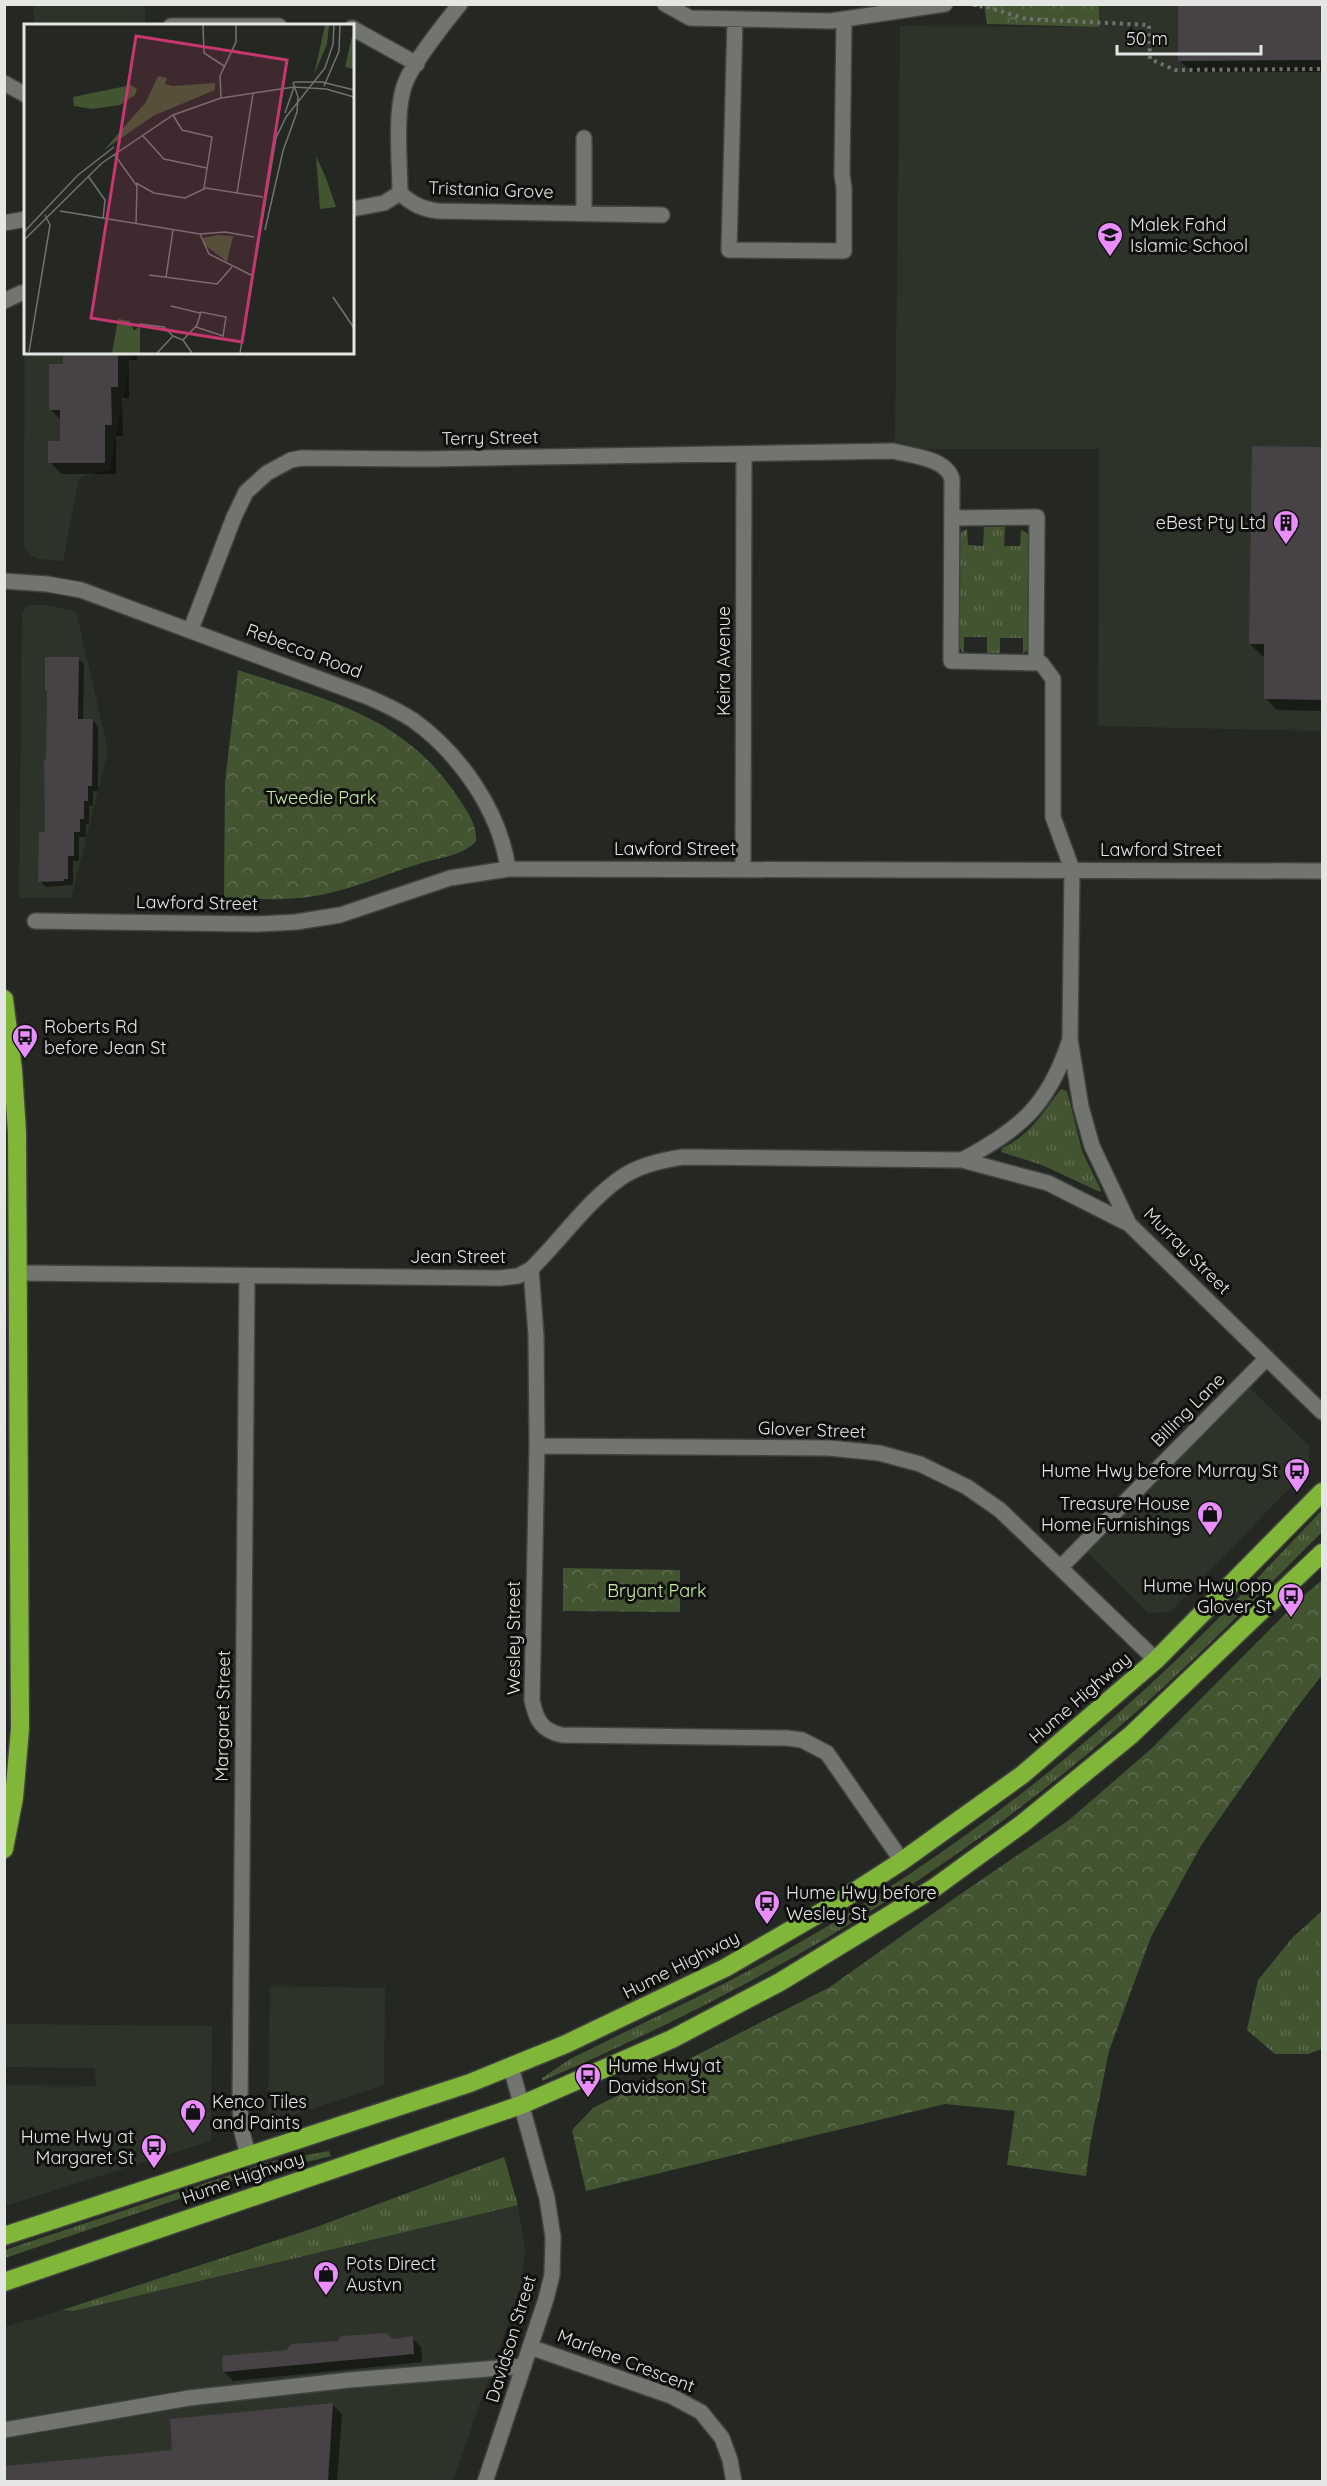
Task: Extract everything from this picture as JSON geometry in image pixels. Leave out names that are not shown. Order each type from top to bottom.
[{"type":"highway","points":[[4,999],[13,1070],[17,1132],[20,1729],[14,1798],[4,1849]]},
{"type":"highway","name":"Hume Highway","points":[[4,2236],[405,2105],[511,2067],[630,2015],[725,1968],[832,1906],[902,1861],[1022,1775],[1156,1660],[1323,1492]]},
{"type":"highway","name":"Hume Highway","points":[[4,2282],[521,2105],[662,2044],[721,2014],[846,1944],[934,1888],[1022,1824],[1131,1735],[1323,1553]]},
{"type":"street","points":[[354,210],[384,203],[400,193],[401,100],[406,81],[460,4]]},
{"type":"street","points":[[665,4],[690,18],[735,20],[844,20],[937,5]]},
{"type":"street","points":[[735,20],[729,250],[844,251],[842,175],[844,20]]},
{"type":"street","points":[[354,29],[417,64]]},
{"type":"street","points":[[4,83],[24,94]]},
{"type":"street","points":[[584,138],[584,212]]},
{"type":"street","name":"Tristania Grove","points":[[400,193],[410,202],[424,209],[438,211],[662,215]]},
{"type":"street","points":[[4,223],[24,219]]},
{"type":"street","points":[[4,302],[24,293]]},
{"type":"street","points":[[4,302],[24,304]]},
{"type":"street","name":"Terry Street","points":[[191,629],[234,517],[246,492],[267,473],[291,460],[315,457],[425,459],[893,451],[946,467],[950,472],[952,518]]},
{"type":"street","name":"Keira Avenue","points":[[743,869],[744,454]]},
{"type":"street","points":[[1036,662],[1037,517],[952,518],[951,662],[1036,662],[1045,665],[1053,679],[1053,817],[1072,869]]},
{"type":"street","name":"Rebecca Road","points":[[4,581],[48,584],[81,590],[191,629],[368,697],[414,721],[443,747],[477,790],[494,821],[504,847],[508,868]]},
{"type":"street","name":"Lawford Street","points":[[35,921],[258,924],[296,922],[348,912],[450,878],[508,868],[1323,871]]},
{"type":"street","name":"Murray Street","points":[[1072,869],[1070,1039],[1086,1128],[1099,1163],[1129,1224],[1323,1412]]},
{"type":"street","points":[[962,1160],[1018,1126],[1038,1106],[1061,1068],[1070,1039]]},
{"type":"street","name":"Jean Street","points":[[18,1273],[500,1278],[518,1276],[531,1269],[600,1197],[622,1178],[661,1160],[683,1157],[962,1160],[1048,1183],[1129,1224]]},
{"type":"street","name":"Wesley Street","points":[[531,1269],[536,1335],[537,1446],[532,1700],[538,1722],[544,1729],[562,1735],[802,1740],[827,1753],[902,1861]]},
{"type":"street","name":"Margaret Street","points":[[247,1276],[240,2106],[242,2132],[248,2155]]},
{"type":"street","name":"Billing Lane","points":[[1061,1567],[1267,1358]]},
{"type":"street","name":"Glover Street","points":[[537,1446],[829,1448],[879,1453],[920,1464],[967,1487],[1000,1510],[1156,1660]]},
{"type":"street","name":"Davidson Street","points":[[485,2481],[552,2275],[553,2237],[548,2198],[511,2067]]},
{"type":"street","name":"Marlene Crescent","points":[[530,2347],[671,2396],[701,2412],[722,2438],[734,2481]]},
{"type":"street","points":[[4,2430],[189,2398],[349,2380],[524,2366]]},
{"type":"path","points":[[975,4],[975,7],[993,9],[1016,18],[1149,25],[1150,59],[1175,70],[1323,69]]},
{"type":"shaded area","points":[[34,5],[145,5],[145,24],[34,24]]},
{"type":"shaded area","name":"Malek Fahd Islamic School","points":[[1099,5],[1322,5],[1322,731],[1098,726],[1099,449],[922,449],[895,441],[900,26],[1099,27]]},
{"type":"shaded area","points":[[25,354],[132,354],[110,469],[79,478],[63,561],[39,559],[31,555],[24,547]]},
{"type":"shaded area","points":[[29,605],[47,605],[76,611],[108,751],[71,898],[19,898],[22,612]]},
{"type":"shaded area","points":[[1250,1388],[1309,1446],[1309,1468],[1170,1612],[1148,1613],[1087,1552]]},
{"type":"shaded area","points":[[270,1986],[385,1988],[384,2085],[275,2121],[268,2115]]},
{"type":"shaded area","points":[[5,2024],[212,2026],[211,2141],[5,2206],[5,2085],[96,2086],[95,2068],[5,2067]]},
{"type":"shaded area","points":[[518,2205],[525,2249],[522,2284],[453,2481],[5,2482],[5,2327],[62,2310],[74,2311]]},
{"type":"green space","points":[[984,5],[1099,5],[1099,27],[987,24]]},
{"type":"green space","points":[[984,527],[1005,527],[1004,546],[1020,546],[1021,530],[1029,537],[1029,648],[1023,654],[1023,638],[1000,638],[1000,657],[987,657],[987,637],[964,637],[964,655],[959,646],[958,543],[962,531],[967,529],[968,545],[983,546]]},
{"type":"green space","name":"Tweedie Park","points":[[238,670],[333,702],[389,730],[414,748],[438,771],[469,814],[476,841],[458,853],[321,895],[297,898],[224,899],[225,782]]},
{"type":"green space","points":[[1061,1089],[1067,1091],[1082,1151],[1100,1192],[1042,1165],[1001,1152],[1002,1148],[1028,1130]]},
{"type":"green space","points":[[1322,1510],[1322,1532],[1180,1672],[1091,1751],[962,1850],[829,1937],[760,1976],[690,2013],[542,2081],[542,2078],[570,2059],[713,1989],[797,1944],[889,1888],[977,1827],[1062,1761],[1143,1691],[1212,1625]]},
{"type":"green space","name":"Bryant Park","points":[[563,1568],[680,1570],[680,1612],[563,1611]]},
{"type":"green space","points":[[1322,1580],[1322,1675],[1202,1844],[1151,1937],[1109,2051],[1086,2176],[1007,2165],[1015,2111],[945,2104],[586,2191],[572,2130],[593,2108],[830,1987],[1069,1820],[1151,1749],[1300,1599]]},
{"type":"green space","points":[[1322,1911],[1322,2049],[1308,2054],[1275,2054],[1247,2030],[1258,1980],[1293,1937]]},
{"type":"green space","points":[[329,2151],[331,2156],[238,2179],[5,2258],[5,2250],[269,2162]]},
{"type":"green space","points":[[504,2157],[518,2205],[74,2311],[62,2310],[311,2229]]},
{"type":"building","points":[[1178,4],[1323,4],[1323,60],[1178,61]]},
{"type":"building","points":[[63,354],[118,354],[118,387],[111,387],[112,425],[105,425],[105,463],[48,463],[48,441],[60,441],[60,410],[49,410],[49,364],[63,364]]},
{"type":"building","name":"eBest Pty Ltd","points":[[1252,446],[1323,447],[1323,700],[1264,699],[1264,644],[1249,644]]},
{"type":"building","points":[[45,657],[79,657],[78,719],[93,719],[92,786],[88,786],[88,801],[84,801],[84,819],[80,819],[80,832],[74,832],[74,856],[68,856],[68,879],[38,882],[39,832],[45,832],[44,759],[46,760],[47,691],[45,691]]},
{"type":"building","points":[[386,2333],[393,2339],[413,2336],[414,2354],[223,2372],[222,2356],[287,2350],[291,2344],[338,2341],[341,2336]]},
{"type":"building","points":[[333,2403],[328,2481],[4,2481],[4,2466],[172,2450],[170,2419]]},
{"type":"place","name":"Malek Fahd Islamic School","points":[[1110,258]]},
{"type":"place","name":"eBest Pty Ltd","points":[[1286,546]]},
{"type":"place","name":"Roberts Rd before Jean St","points":[[25,1060]]},
{"type":"place","name":"Hume Hwy before Murray St","points":[[1297,1494]]},
{"type":"place","name":"Treasure House Home Furnishings","points":[[1210,1537]]},
{"type":"place","name":"Hume Hwy opp Glover St","points":[[1291,1619]]},
{"type":"place","name":"Hume Hwy before Wesley St","points":[[767,1926]]},
{"type":"place","name":"Hume Hwy at Davidson St","points":[[588,2099]]},
{"type":"place","name":"Kenco Tiles and Paints","points":[[193,2135]]},
{"type":"place","name":"Hume Hwy at Margaret St","points":[[154,2170]]},
{"type":"place","name":"Pots Direct Austvn","points":[[326,2297]]}]
